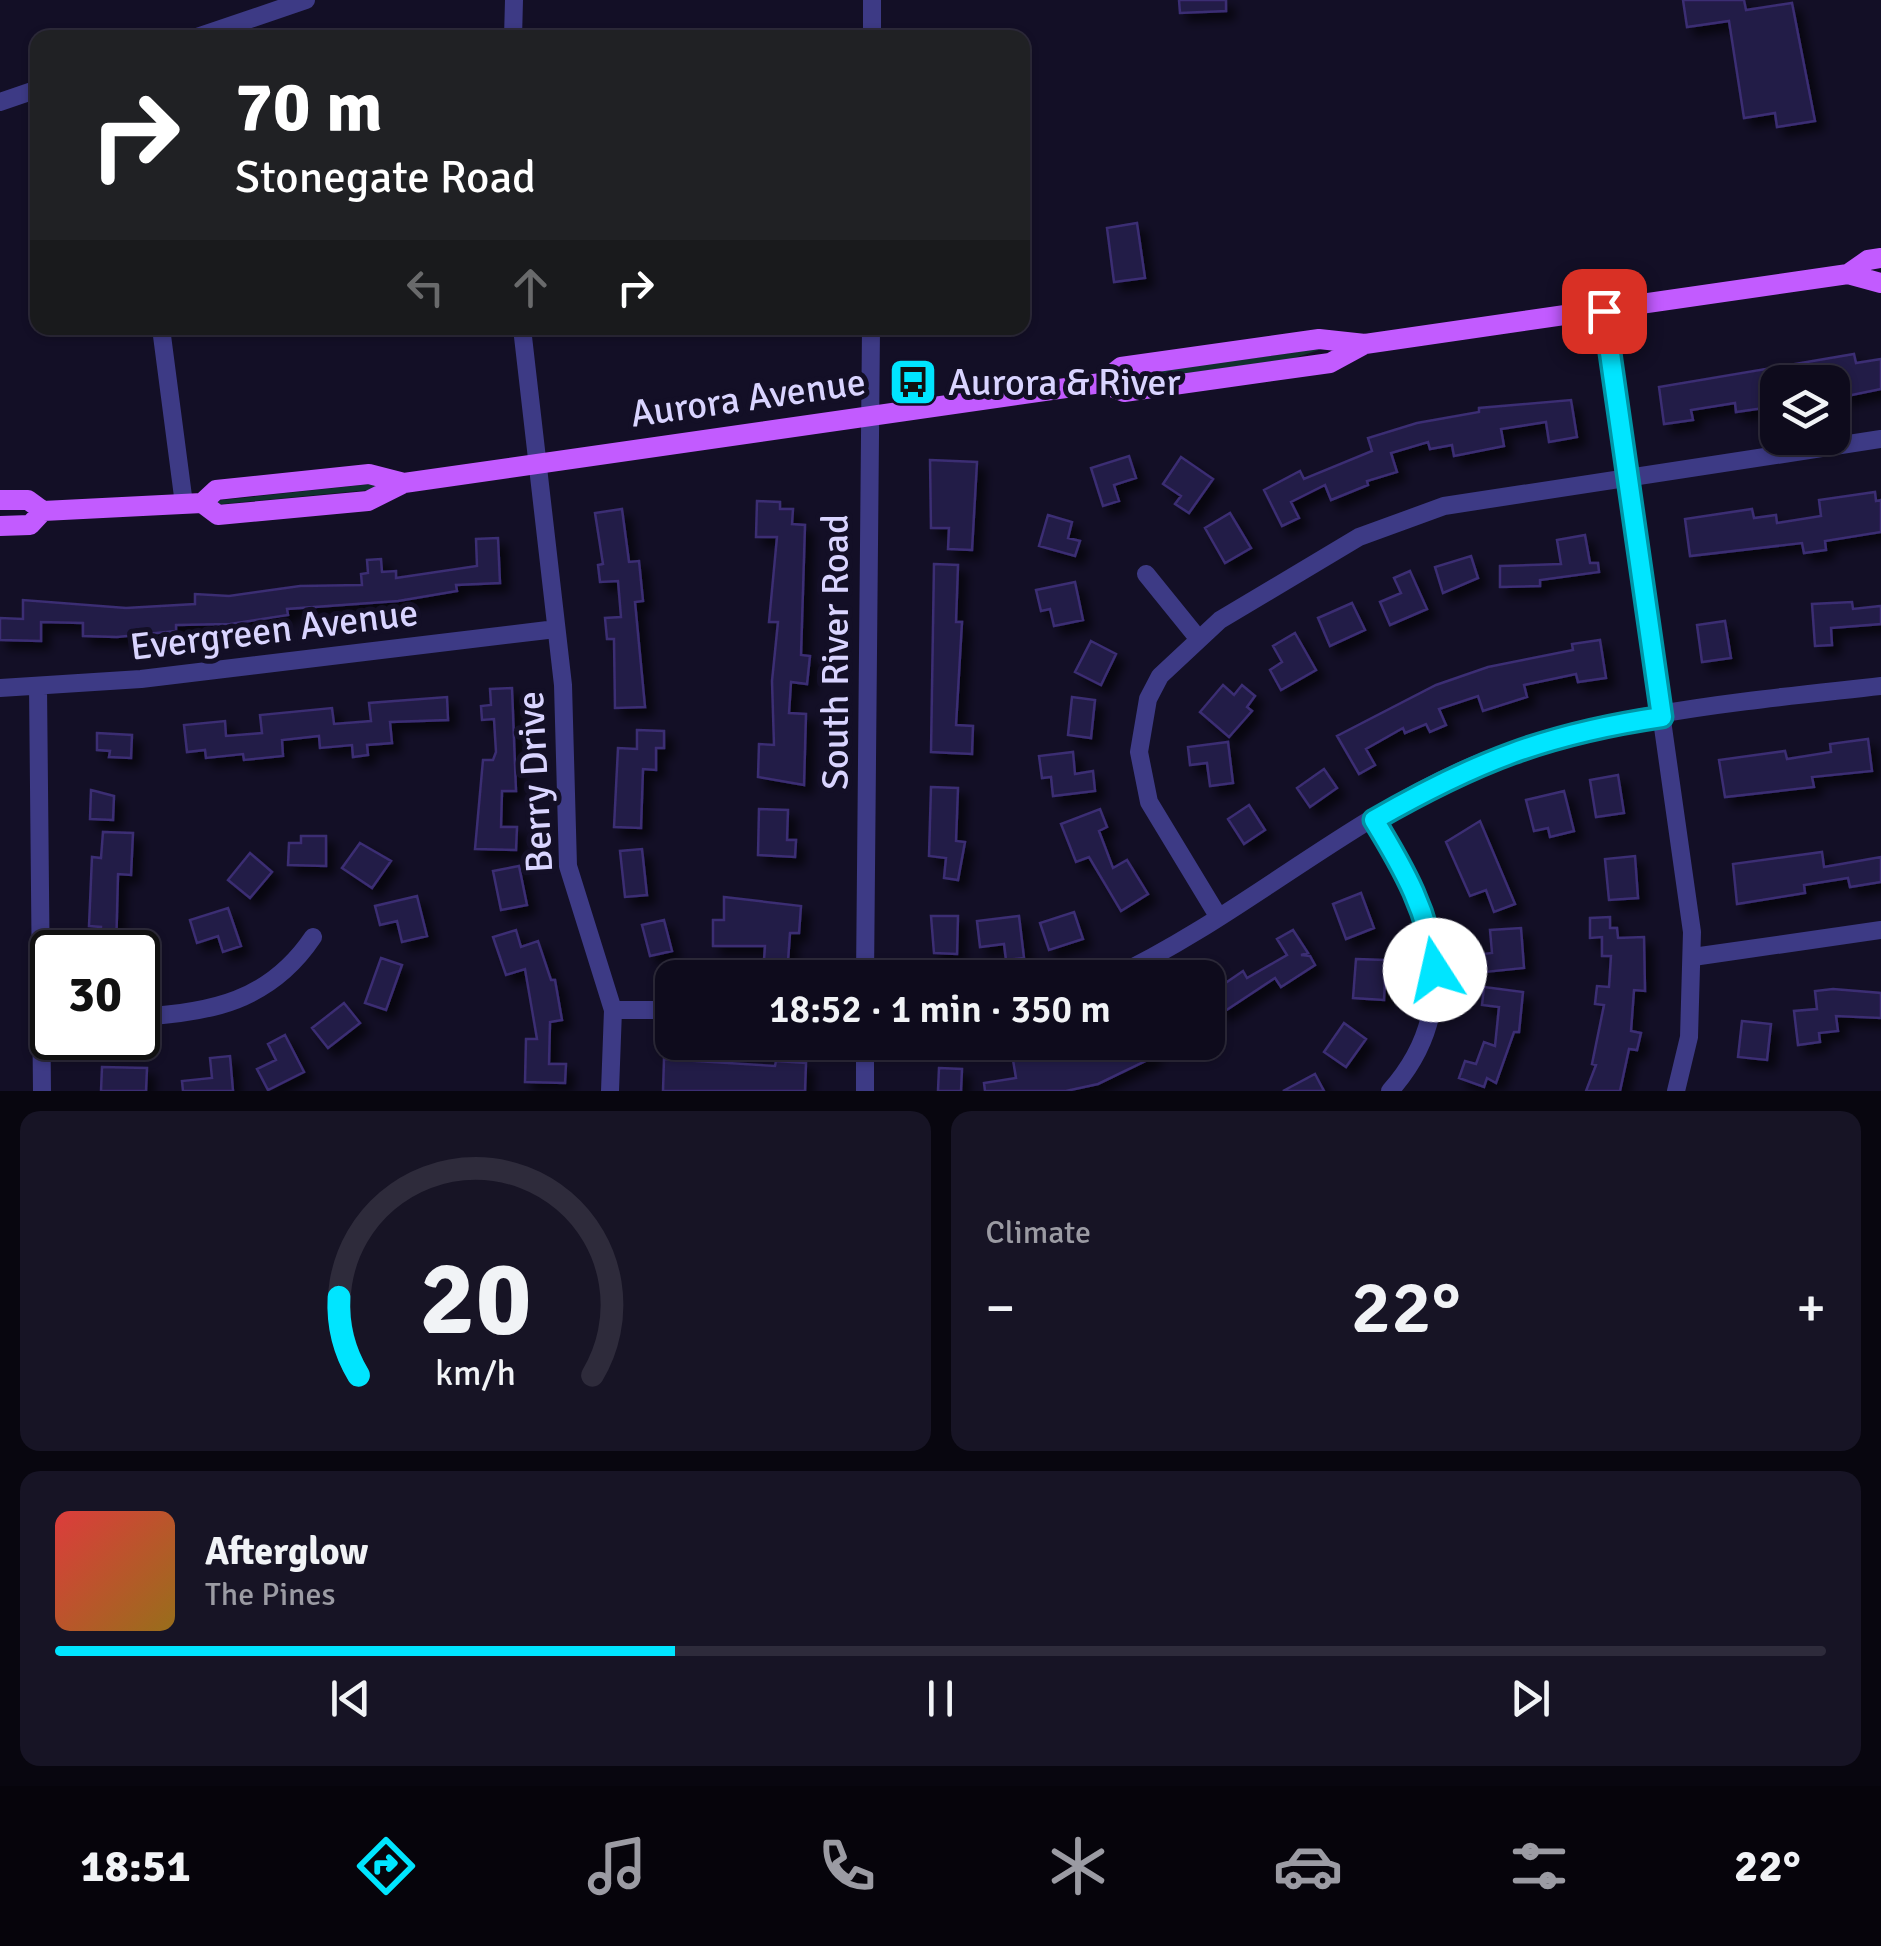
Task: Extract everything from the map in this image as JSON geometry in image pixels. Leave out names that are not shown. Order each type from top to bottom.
[{"type":"main road","name":"Aurora Avenue","points":[[1848,274],[1868,260],[1881,258]]},
{"type":"main road","name":"Aurora Avenue","points":[[0,500],[28,500],[43,512],[193,504],[216,490],[370,474],[404,483],[1101,383],[1124,392],[1330,363],[1366,344],[1848,274],[1881,283]]},
{"type":"main road","name":"Aurora Avenue","points":[[0,526],[30,525],[43,512]]},
{"type":"street","points":[[218,30],[306,0]]},
{"type":"street","points":[[514,0],[514,30]]},
{"type":"street","points":[[872,0],[872,30]]},
{"type":"street","points":[[0,102],[30,92]]},
{"type":"street","points":[[1604,311],[1693,957],[1688,1037],[1676,1091]]},
{"type":"street","points":[[161,335],[193,504]]},
{"type":"street","name":"Berry Drive","points":[[523,335],[565,719],[568,866],[613,1010],[610,1091]]},
{"type":"street","name":"South River Road","points":[[865,960],[870,335]]},
{"type":"street","points":[[1218,916],[1149,802],[1139,752],[1148,699],[1160,676],[1196,637],[1312,561],[1414,516],[1477,498],[1881,439]]},
{"type":"street","points":[[1146,574],[1196,637]]},
{"type":"street","name":"Evergreen Avenue","points":[[0,688],[141,679],[556,629]]},
{"type":"street","points":[[38,686],[45,930]]},
{"type":"street","points":[[1142,960],[1447,778],[1513,750],[1595,727],[1881,686]]},
{"type":"street","points":[[1374,820],[1412,885],[1425,917],[1435,970],[1427,1024],[1416,1053],[1390,1091]]},
{"type":"street","points":[[1693,957],[1881,930]]},
{"type":"street","points":[[160,1014],[193,1011],[245,997],[287,972],[313,938]]},
{"type":"street","points":[[613,1010],[655,1010]]},
{"type":"street","points":[[42,1091],[44,1060]]},
{"type":"street","points":[[865,1060],[865,1091]]},
{"type":"green space","points":[[1325,348],[1291,359],[1123,382],[1167,370]]},
{"type":"green space","points":[[390,482],[369,490],[213,505],[213,501]]},
{"type":"building","points":[[1179,0],[1226,0],[1226,11],[1180,13]]},
{"type":"building","points":[[1683,0],[1744,0],[1746,10],[1792,3],[1815,121],[1777,127],[1775,113],[1744,118],[1729,21],[1687,27]]},
{"type":"building","points":[[1137,223],[1145,278],[1114,282],[1107,228]]},
{"type":"building","points":[[1854,354],[1856,363],[1881,359],[1881,389],[1850,395],[1850,365],[1789,365]]},
{"type":"building","points":[[1760,370],[1760,409],[1736,412],[1735,403],[1691,410],[1693,420],[1664,424],[1659,387]]},
{"type":"building","points":[[1571,400],[1577,437],[1549,442],[1546,422],[1501,429],[1504,446],[1454,456],[1452,445],[1430,449],[1428,442],[1391,453],[1397,472],[1367,481],[1368,485],[1331,500],[1325,485],[1291,502],[1299,518],[1282,526],[1264,490],[1300,471],[1304,479],[1372,451],[1368,438],[1417,423],[1479,412],[1479,408]]},
{"type":"building","points":[[1129,456],[1136,478],[1114,485],[1119,501],[1103,506],[1091,468]]},
{"type":"building","points":[[1181,457],[1213,479],[1189,513],[1175,504],[1181,496],[1163,484]]},
{"type":"building","points":[[930,460],[977,462],[972,550],[948,549],[949,528],[931,528]]},
{"type":"building","points":[[1875,492],[1876,501],[1881,500],[1881,532],[1825,541],[1826,550],[1804,553],[1802,543],[1690,556],[1685,519],[1752,509],[1754,518],[1776,515],[1777,523],[1821,516],[1819,500]]},
{"type":"building","points":[[757,501],[780,502],[780,509],[793,509],[792,524],[805,525],[801,655],[810,656],[807,684],[791,682],[789,713],[806,714],[804,785],[758,777],[759,744],[774,745],[772,681],[778,622],[769,622],[777,537],[756,537]]},
{"type":"building","points":[[622,509],[629,562],[639,561],[643,601],[635,602],[645,707],[615,708],[614,639],[607,639],[605,618],[621,617],[618,581],[600,582],[598,565],[603,564],[595,513]]},
{"type":"building","points":[[1230,513],[1251,548],[1225,563],[1205,528]]},
{"type":"building","points":[[1048,515],[1072,522],[1068,538],[1080,541],[1075,556],[1039,546]]},
{"type":"building","points":[[1585,535],[1590,563],[1598,563],[1599,572],[1540,580],[1540,586],[1500,587],[1500,566],[1561,564],[1557,540]]},
{"type":"building","points":[[498,538],[500,583],[456,585],[457,591],[398,601],[287,609],[288,615],[230,624],[176,625],[176,631],[117,637],[83,636],[83,623],[41,622],[41,641],[0,640],[0,618],[23,619],[23,600],[126,608],[195,604],[195,594],[229,596],[300,586],[362,585],[361,574],[368,573],[367,560],[381,559],[382,572],[396,571],[396,578],[477,566],[476,539]]},
{"type":"building","points":[[1471,556],[1478,578],[1443,593],[1435,567]]},
{"type":"building","points":[[934,564],[958,565],[956,622],[962,622],[956,725],[973,726],[972,754],[931,752]]},
{"type":"building","points":[[1410,571],[1427,609],[1390,625],[1380,602],[1401,593],[1394,578]]},
{"type":"building","points":[[1075,582],[1083,620],[1054,626],[1050,609],[1041,611],[1036,590]]},
{"type":"building","points":[[1852,602],[1853,609],[1881,606],[1881,624],[1831,628],[1832,645],[1815,646],[1812,604]]},
{"type":"building","points":[[1352,603],[1365,630],[1330,646],[1318,618]]},
{"type":"building","points":[[1725,621],[1731,658],[1702,662],[1697,625]]},
{"type":"building","points":[[1295,633],[1316,670],[1281,690],[1270,670],[1282,662],[1273,646]]},
{"type":"building","points":[[1600,640],[1606,678],[1578,682],[1576,674],[1524,685],[1527,697],[1483,711],[1478,696],[1439,709],[1446,725],[1430,732],[1426,724],[1405,733],[1403,728],[1366,749],[1375,765],[1359,774],[1337,736],[1436,685],[1488,667],[1573,650],[1572,644]]},
{"type":"building","points":[[1091,641],[1116,654],[1101,685],[1075,672]]},
{"type":"building","points":[[1223,685],[1234,695],[1242,685],[1255,696],[1247,707],[1252,711],[1229,737],[1200,712]]},
{"type":"building","points":[[512,688],[516,791],[502,791],[501,827],[517,827],[516,850],[475,849],[483,760],[493,760],[496,752],[494,719],[482,720],[481,706],[491,705],[490,689]]},
{"type":"building","points":[[447,697],[448,720],[390,722],[392,743],[367,745],[368,755],[353,757],[352,745],[320,748],[319,736],[282,740],[283,756],[244,760],[243,754],[206,758],[205,750],[187,752],[184,725],[225,721],[226,736],[262,733],[260,715],[332,708],[334,724],[371,721],[369,703]]},
{"type":"building","points":[[1072,697],[1095,700],[1091,738],[1068,735]]},
{"type":"building","points":[[637,730],[664,731],[664,748],[656,748],[656,770],[643,769],[641,828],[614,827],[618,748],[637,749]]},
{"type":"building","points":[[97,733],[132,735],[131,758],[109,757],[110,751],[97,750]]},
{"type":"building","points":[[1868,739],[1872,771],[1812,777],[1814,787],[1725,797],[1719,760],[1785,751],[1787,759],[1831,752],[1830,744]]},
{"type":"building","points":[[1228,742],[1233,783],[1210,786],[1207,763],[1190,765],[1188,747]]},
{"type":"building","points":[[1073,752],[1075,774],[1093,771],[1095,791],[1053,796],[1051,777],[1042,778],[1039,756]]},
{"type":"building","points":[[1324,769],[1337,788],[1310,807],[1297,788]]},
{"type":"building","points":[[1618,775],[1624,813],[1596,817],[1590,780]]},
{"type":"building","points":[[931,787],[958,788],[956,841],[965,842],[958,880],[944,878],[946,858],[929,856]]},
{"type":"building","points":[[91,790],[114,796],[113,820],[90,819]]},
{"type":"building","points":[[1564,791],[1574,831],[1550,837],[1548,828],[1534,831],[1526,800]]},
{"type":"building","points":[[1249,805],[1265,830],[1244,844],[1228,819]]},
{"type":"building","points":[[759,809],[788,810],[787,840],[796,840],[795,857],[758,855]]},
{"type":"building","points":[[1100,809],[1107,827],[1099,831],[1113,868],[1127,860],[1148,894],[1121,911],[1089,857],[1076,862],[1061,824]]},
{"type":"building","points":[[1480,821],[1515,904],[1494,912],[1486,890],[1470,896],[1446,842]]},
{"type":"building","points":[[103,832],[133,833],[131,875],[118,874],[117,930],[89,926],[92,857],[101,858]]},
{"type":"building","points":[[301,836],[326,836],[326,866],[288,865],[289,843],[301,843]]},
{"type":"building","points":[[360,843],[391,861],[372,888],[342,868]]},
{"type":"building","points":[[642,849],[647,895],[625,897],[620,851]]},
{"type":"building","points":[[1822,852],[1824,867],[1881,857],[1881,882],[1850,887],[1848,878],[1804,885],[1805,893],[1737,904],[1733,864]]},
{"type":"building","points":[[250,853],[272,872],[250,898],[228,880]]},
{"type":"building","points":[[1635,856],[1638,898],[1609,900],[1605,859]]},
{"type":"building","points":[[519,866],[527,905],[501,910],[493,871]]},
{"type":"building","points":[[1361,893],[1374,928],[1346,939],[1333,904]]},
{"type":"building","points":[[417,896],[427,936],[402,942],[397,921],[380,925],[375,906]]},
{"type":"building","points":[[724,897],[801,906],[799,933],[790,933],[788,960],[764,960],[765,946],[713,946],[713,920],[724,920]]},
{"type":"building","points":[[228,908],[241,946],[223,952],[218,936],[197,943],[190,920]]},
{"type":"building","points":[[1074,912],[1083,939],[1049,950],[1040,923]]},
{"type":"building","points":[[931,916],[958,916],[957,954],[934,953]]},
{"type":"building","points":[[1019,916],[1024,958],[1006,960],[1004,944],[980,947],[977,921]]},
{"type":"building","points":[[1610,917],[1610,928],[1617,928],[1618,938],[1644,937],[1645,991],[1634,990],[1631,1031],[1641,1033],[1637,1050],[1629,1049],[1620,1091],[1586,1091],[1596,1065],[1592,1064],[1604,1005],[1595,1004],[1597,986],[1609,987],[1611,956],[1602,956],[1602,937],[1590,938],[1590,918]]},
{"type":"building","points":[[664,920],[672,951],[650,956],[642,925]]},
{"type":"building","points":[[1521,928],[1524,968],[1485,972],[1483,954],[1492,953],[1490,930]]},
{"type":"building","points":[[516,930],[521,947],[538,941],[551,980],[555,980],[562,1020],[550,1022],[549,1064],[566,1064],[565,1083],[525,1082],[526,1039],[537,1039],[525,969],[506,975],[493,937]]},
{"type":"building","points":[[1293,930],[1308,953],[1301,955],[1310,956],[1315,965],[1281,987],[1275,978],[1225,1011],[1225,983],[1243,971],[1247,978],[1287,955],[1277,939]]},
{"type":"building","points":[[381,958],[402,965],[386,1010],[365,1003]]},
{"type":"building","points":[[1356,959],[1386,960],[1384,1000],[1353,998]]},
{"type":"building","points":[[1484,987],[1523,992],[1519,1032],[1514,1032],[1496,1083],[1487,1078],[1484,1087],[1459,1078],[1465,1061],[1476,1064],[1484,1042],[1495,1046],[1499,1007],[1482,1005]]},
{"type":"building","points":[[1815,991],[1881,993],[1881,1018],[1836,1016],[1838,1031],[1819,1033],[1820,1042],[1798,1045],[1794,1011],[1817,1009]]},
{"type":"building","points":[[344,1003],[360,1023],[328,1048],[312,1028]]},
{"type":"building","points":[[1742,1021],[1771,1024],[1767,1060],[1738,1057]]},
{"type":"building","points":[[1344,1023],[1366,1039],[1346,1067],[1324,1052]]},
{"type":"building","points":[[285,1035],[304,1072],[268,1090],[257,1069],[276,1060],[268,1044]]},
{"type":"building","points":[[230,1056],[233,1091],[183,1091],[182,1081],[212,1078],[210,1058]]},
{"type":"building","points":[[664,1060],[775,1066],[776,1061],[806,1063],[805,1091],[663,1091]]},
{"type":"building","points":[[1013,1060],[1148,1060],[1098,1084],[1066,1091],[985,1091],[984,1083],[1016,1078]]},
{"type":"building","points":[[102,1067],[147,1068],[146,1091],[101,1091]]},
{"type":"building","points":[[939,1068],[962,1069],[961,1091],[938,1091]]},
{"type":"building","points":[[1315,1074],[1324,1091],[1283,1091]]},
{"type":"place","name":"Aurora & River","points":[[913,382]]},
{"type":"route","points":[[1435,970],[1425,917],[1412,885],[1374,820],[1447,778],[1513,750],[1562,734],[1662,717],[1604,311]]}]
